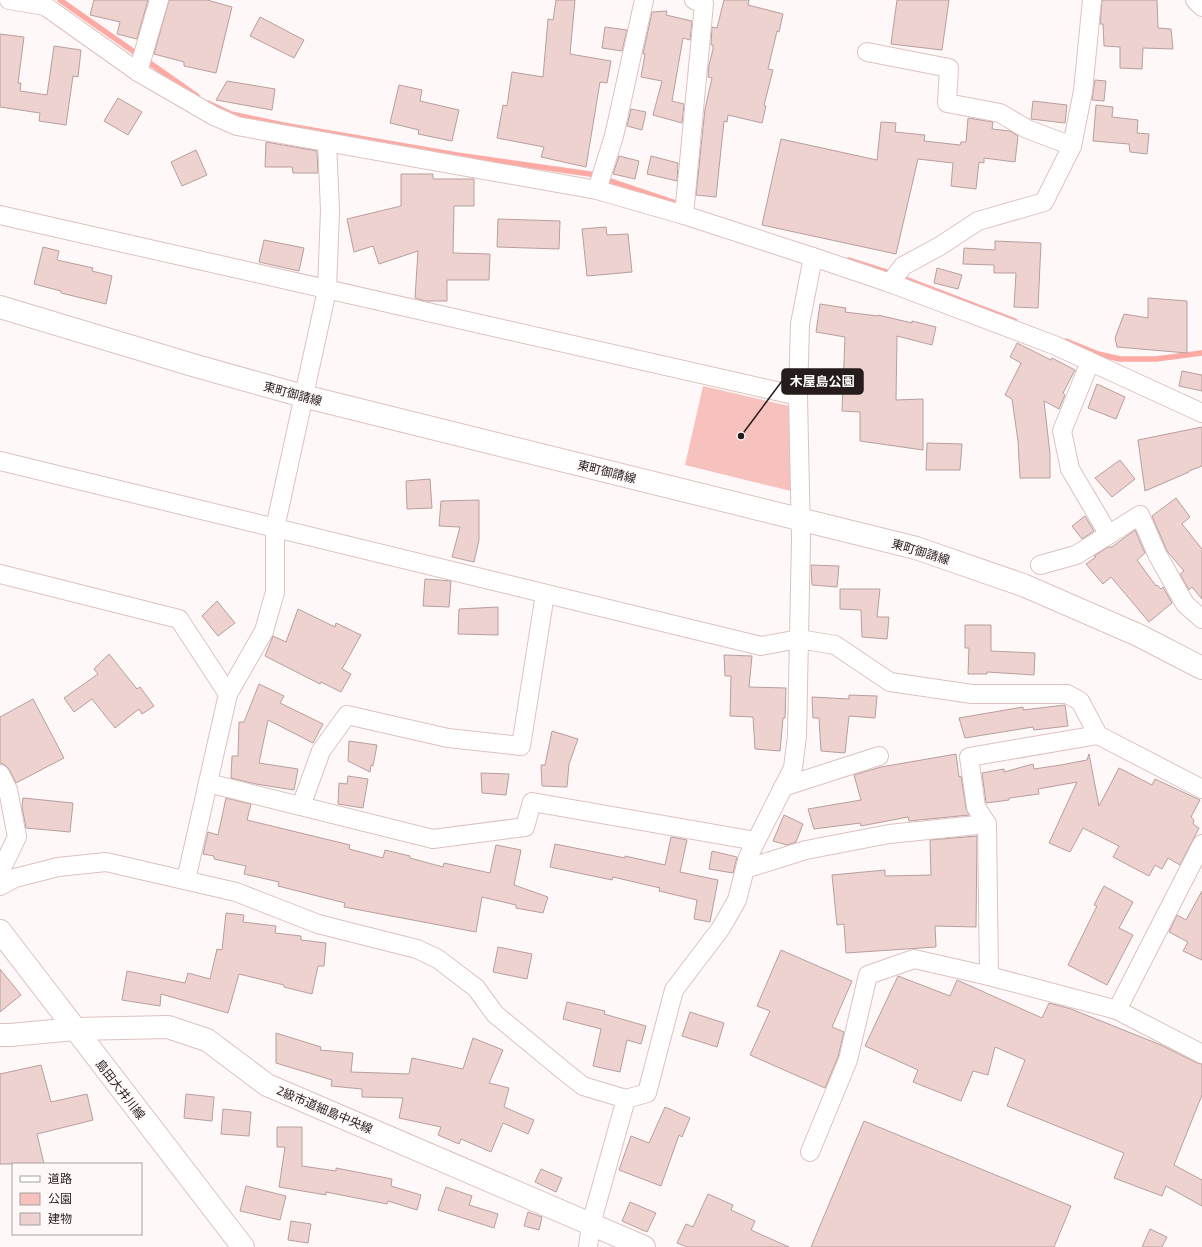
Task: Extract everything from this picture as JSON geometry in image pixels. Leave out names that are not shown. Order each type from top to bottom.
[{"type":"street","points":[[9,0],[46,6],[138,72],[214,116],[237,126],[598,190],[684,215],[813,256],[1054,344],[1202,413]]},
{"type":"street","points":[[138,72],[159,0]]},
{"type":"street","points":[[598,190],[614,136],[644,0]]},
{"type":"street","points":[[684,215],[704,4],[694,0]]},
{"type":"street","points":[[890,283],[903,266],[940,246],[978,220],[1044,202],[1072,146],[1083,91],[1092,0]]},
{"type":"street","points":[[1195,0],[1202,7]]},
{"type":"street","points":[[867,52],[949,68],[947,103],[1000,113],[1027,129],[1072,146]]},
{"type":"street","points":[[186,880],[228,694],[264,631],[276,592],[275,528],[327,290],[330,210],[327,142]]},
{"type":"street","points":[[0,215],[798,396]]},
{"type":"street","points":[[0,886],[15,878],[58,867],[106,862],[186,880],[231,885],[318,924],[416,949],[438,960],[476,988],[495,1014],[583,1086],[626,1099],[647,1093],[674,990],[724,923],[737,900],[748,857],[792,768],[797,736],[799,639],[800,520],[798,396],[800,324],[813,256]]},
{"type":"street","name":"東町御請線","points":[[0,307],[196,366],[303,396],[916,548],[1022,585],[1138,635],[1202,668]]},
{"type":"street","points":[[1090,362],[1062,431],[1070,469],[1109,535]]},
{"type":"street","points":[[0,461],[761,646],[799,639],[835,645],[890,682],[972,694],[1067,694],[1080,701],[1098,735],[1202,789]]},
{"type":"street","points":[[1040,565],[1076,555],[1140,515],[1157,554],[1186,604],[1202,619]]},
{"type":"street","points":[[0,574],[179,619],[228,694]]},
{"type":"street","points":[[301,806],[321,751],[347,715],[448,738],[521,746],[545,594]]},
{"type":"street","points":[[989,976],[987,824],[976,806],[969,757],[1098,735]]},
{"type":"street","points":[[783,787],[879,756]]},
{"type":"street","points":[[0,774],[8,790],[17,837],[0,872]]},
{"type":"street","points":[[208,783],[433,839],[525,827],[532,802],[756,841]]},
{"type":"street","points":[[745,869],[806,850],[889,834],[987,824]]},
{"type":"street","points":[[1116,1010],[1202,844]]},
{"type":"street","name":"島田大井川線","points":[[0,932],[243,1247]]},
{"type":"street","points":[[810,1152],[848,1060],[868,975],[914,959],[989,976],[1116,1010],[1202,1054]]},
{"type":"street","name":"2級市道細島中央線","points":[[0,1035],[75,1029],[168,1027],[207,1040],[267,1085],[644,1247]]},
{"type":"street","points":[[588,1247],[592,1224],[626,1099]]},
{"type":"green space","points":[[703,386],[789,406],[791,491],[685,465]]},
{"type":"building","points":[[94,0],[148,0],[137,39],[117,34],[120,22],[90,15]]},
{"type":"building","points":[[169,0],[207,0],[232,7],[216,73],[184,66],[184,62],[154,54]]},
{"type":"building","points":[[556,0],[575,0],[570,54],[611,61],[607,83],[600,82],[586,167],[541,157],[544,147],[497,138],[503,105],[507,106],[512,72],[543,77],[548,19],[553,20]]},
{"type":"building","points":[[724,0],[749,0],[748,5],[783,14],[779,32],[777,31],[768,69],[773,70],[764,105],[766,106],[762,123],[728,115],[727,122],[724,121],[716,197],[696,195],[705,109],[712,78],[708,77],[713,49],[713,45],[711,45],[712,27],[717,28]]},
{"type":"building","points":[[897,0],[949,0],[942,50],[891,44]]},
{"type":"building","points":[[1102,0],[1157,0],[1158,28],[1171,29],[1173,49],[1143,48],[1142,69],[1120,68],[1120,47],[1104,46],[1103,24],[1100,24]]},
{"type":"building","points":[[667,11],[666,15],[692,21],[690,40],[683,38],[672,101],[684,104],[682,123],[653,115],[662,81],[641,77],[645,54],[643,54],[652,12]]},
{"type":"building","points":[[260,17],[304,40],[294,58],[250,36]]},
{"type":"building","points":[[605,27],[627,30],[622,51],[602,48]]},
{"type":"building","points":[[0,34],[24,37],[18,83],[21,83],[20,91],[47,95],[54,46],[81,50],[78,77],[73,76],[66,125],[39,121],[40,113],[0,107]]},
{"type":"building","points":[[1095,80],[1106,81],[1104,101],[1092,100]]},
{"type":"building","points":[[227,81],[275,89],[272,110],[216,100]]},
{"type":"building","points":[[399,85],[422,90],[420,101],[459,110],[452,141],[418,134],[419,130],[390,123]]},
{"type":"building","points":[[118,98],[142,112],[128,135],[104,121]]},
{"type":"building","points":[[1033,101],[1067,105],[1065,123],[1031,119]]},
{"type":"building","points":[[1096,105],[1113,107],[1112,117],[1138,120],[1137,133],[1149,134],[1147,154],[1130,152],[1129,144],[1093,141]]},
{"type":"building","points":[[631,109],[646,112],[642,130],[627,126]]},
{"type":"building","points":[[968,118],[993,122],[992,129],[1010,131],[1018,136],[1015,162],[984,158],[984,163],[979,162],[976,189],[951,186],[953,163],[918,159],[896,254],[762,225],[781,139],[877,160],[881,122],[896,123],[895,132],[925,135],[924,141],[960,145],[961,142],[966,142]]},
{"type":"building","points":[[266,142],[317,151],[318,173],[293,173],[292,167],[265,167]]},
{"type":"building","points":[[196,150],[207,175],[182,186],[171,162]]},
{"type":"building","points":[[619,156],[639,161],[635,179],[613,174]]},
{"type":"building","points":[[651,156],[678,163],[677,181],[647,174]]},
{"type":"building","points":[[401,174],[433,174],[433,179],[474,179],[474,206],[454,206],[453,253],[490,254],[489,280],[447,280],[447,301],[425,301],[415,298],[418,251],[379,264],[373,246],[354,252],[347,219],[401,206]]},
{"type":"building","points":[[498,219],[560,221],[559,249],[497,247]]},
{"type":"building","points":[[606,227],[607,235],[628,234],[632,272],[587,276],[582,229]]},
{"type":"building","points":[[264,240],[304,248],[299,271],[259,262]]},
{"type":"building","points":[[995,241],[1041,243],[1038,308],[1014,307],[1016,273],[994,273],[994,265],[963,264],[964,248],[995,250]]},
{"type":"building","points":[[43,247],[59,251],[57,260],[93,268],[92,271],[112,276],[106,304],[61,293],[61,291],[34,284]]},
{"type":"building","points":[[937,268],[962,275],[958,289],[934,283]]},
{"type":"building","points":[[1148,298],[1187,301],[1187,353],[1117,347],[1115,338],[1124,314],[1148,318]]},
{"type":"building","points":[[820,304],[846,308],[845,312],[878,315],[936,327],[932,345],[897,336],[896,400],[923,399],[923,450],[860,441],[860,412],[842,411],[845,337],[816,332]]},
{"type":"building","points":[[1017,343],[1075,370],[1063,393],[1065,395],[1059,409],[1044,401],[1050,454],[1050,478],[1020,478],[1018,441],[1012,399],[1005,395],[1021,363],[1010,357]]},
{"type":"building","points":[[1182,371],[1202,375],[1202,391],[1179,386]]},
{"type":"building","points":[[1097,384],[1125,397],[1116,419],[1088,408]]},
{"type":"building","points":[[1202,427],[1202,466],[1145,491],[1138,440]]},
{"type":"building","points":[[927,443],[962,444],[960,470],[926,470]]},
{"type":"building","points":[[1120,460],[1135,479],[1112,497],[1095,478]]},
{"type":"building","points":[[430,479],[432,508],[407,509],[406,481]]},
{"type":"building","points":[[1176,498],[1190,517],[1182,524],[1202,549],[1202,599],[1192,587],[1189,590],[1180,574],[1184,571],[1167,551],[1152,516]]},
{"type":"building","points":[[479,500],[479,540],[474,562],[452,557],[460,527],[439,526],[441,501]]},
{"type":"building","points":[[1085,516],[1094,531],[1082,539],[1072,526]]},
{"type":"building","points":[[1135,530],[1145,553],[1137,560],[1156,586],[1157,585],[1161,589],[1163,587],[1172,603],[1149,622],[1111,577],[1103,584],[1086,564],[1096,557],[1094,556],[1108,547],[1112,547]]},
{"type":"building","points":[[811,565],[839,566],[837,587],[812,585]]},
{"type":"building","points":[[425,579],[451,581],[449,607],[423,606]]},
{"type":"building","points":[[840,589],[880,589],[877,617],[889,617],[887,639],[862,637],[861,610],[840,609]]},
{"type":"building","points":[[217,601],[235,623],[218,636],[202,616]]},
{"type":"building","points":[[498,607],[498,635],[458,634],[459,609]]},
{"type":"building","points":[[298,609],[335,627],[336,623],[361,635],[342,669],[351,674],[341,692],[321,682],[320,684],[265,656],[273,636],[286,642]]},
{"type":"building","points":[[965,625],[991,625],[991,651],[1035,653],[1034,675],[987,672],[987,674],[968,674],[969,648],[965,648]]},
{"type":"building","points":[[109,654],[137,689],[140,687],[154,706],[142,714],[139,709],[115,728],[92,699],[74,712],[64,698],[98,674],[94,669]]},
{"type":"building","points":[[724,655],[752,656],[749,687],[786,688],[785,718],[783,718],[780,751],[755,749],[753,717],[730,716],[731,676],[725,676]]},
{"type":"building","points":[[259,684],[284,696],[280,703],[323,724],[313,743],[268,720],[259,763],[298,769],[294,790],[256,784],[231,778],[232,756],[238,756],[239,722],[244,722]]},
{"type":"building","points":[[849,695],[877,696],[875,718],[849,716],[845,753],[821,751],[819,718],[813,718],[812,697],[849,699]]},
{"type":"building","points":[[33,699],[64,758],[16,783],[9,769],[0,763],[0,717]]},
{"type":"building","points":[[1065,705],[1068,726],[1034,730],[1033,727],[965,738],[959,718],[1023,707],[1023,710]]},
{"type":"building","points":[[552,731],[578,739],[569,764],[567,787],[542,786],[541,765],[545,765]]},
{"type":"building","points":[[349,741],[377,745],[373,766],[371,765],[370,772],[348,761]]},
{"type":"building","points":[[956,754],[959,777],[961,776],[966,808],[969,815],[909,821],[908,817],[861,826],[860,823],[814,829],[808,809],[861,800],[854,775],[881,767]]},
{"type":"building","points":[[1089,754],[1099,806],[1119,768],[1152,785],[1155,779],[1200,800],[1191,817],[1194,820],[1193,824],[1199,828],[1180,865],[1168,858],[1162,869],[1155,865],[1149,876],[1113,857],[1119,846],[1083,828],[1070,852],[1049,843],[1077,782],[1038,789],[1039,794],[986,803],[982,773],[1004,769],[1004,772],[1033,764],[1034,769],[1061,765],[1087,760]]},
{"type":"building","points":[[481,773],[509,774],[506,795],[482,793]]},
{"type":"building","points":[[348,776],[368,779],[363,808],[338,804],[339,783],[347,784]]},
{"type":"building","points":[[23,798],[73,803],[70,832],[26,828],[22,807]]},
{"type":"building","points":[[226,798],[251,804],[247,820],[350,845],[349,849],[383,858],[385,850],[410,856],[410,858],[443,867],[444,863],[490,873],[496,845],[521,850],[514,885],[548,897],[543,913],[516,908],[516,905],[482,897],[476,932],[344,907],[345,903],[278,886],[279,882],[244,874],[246,866],[214,859],[214,856],[203,854],[208,832],[218,835]]},
{"type":"building","points":[[784,815],[803,824],[796,842],[787,845],[773,841]]},
{"type":"building","points":[[977,836],[976,927],[935,926],[936,947],[846,953],[844,924],[837,925],[832,875],[885,870],[885,876],[931,875],[930,840]]},
{"type":"building","points":[[671,837],[687,840],[680,872],[718,880],[710,922],[694,919],[697,900],[659,891],[660,888],[613,877],[612,880],[550,867],[555,844],[625,858],[625,856],[665,865]]},
{"type":"building","points":[[712,851],[737,857],[733,873],[709,869]]},
{"type":"building","points":[[1104,886],[1133,902],[1119,928],[1133,935],[1107,985],[1068,965],[1097,906],[1094,905]]},
{"type":"building","points":[[1202,891],[1202,960],[1183,951],[1188,942],[1169,932],[1177,915],[1186,920]]},
{"type":"building","points":[[226,913],[244,915],[243,922],[276,926],[275,933],[301,936],[301,940],[326,943],[324,966],[318,966],[312,994],[284,987],[284,985],[239,974],[228,1013],[161,994],[160,1006],[122,1000],[127,971],[185,983],[188,973],[210,979],[217,949],[222,950]]},
{"type":"building","points":[[498,947],[532,954],[527,979],[493,972]]},
{"type":"building","points":[[781,950],[852,981],[832,1027],[844,1032],[838,1057],[825,1088],[750,1055],[770,1011],[757,1006]]},
{"type":"building","points":[[0,969],[21,995],[0,1012]]},
{"type":"building","points":[[898,976],[950,996],[957,980],[1042,1018],[1049,1003],[1071,1009],[1161,1045],[1202,1064],[1202,1095],[1174,1165],[1202,1180],[1202,1206],[1166,1186],[1162,1196],[1114,1178],[1124,1153],[1007,1106],[1025,1060],[995,1047],[988,1075],[973,1071],[961,1101],[913,1082],[918,1070],[865,1046]]},
{"type":"building","points":[[567,1002],[605,1011],[604,1014],[646,1026],[641,1044],[627,1040],[620,1072],[593,1066],[601,1029],[563,1019]]},
{"type":"building","points":[[690,1012],[724,1023],[717,1047],[682,1036]]},
{"type":"building","points":[[276,1033],[321,1047],[320,1050],[353,1053],[351,1072],[409,1074],[412,1058],[463,1069],[473,1038],[503,1050],[489,1083],[509,1088],[504,1107],[534,1120],[528,1134],[503,1123],[491,1152],[461,1139],[459,1144],[438,1135],[441,1127],[399,1118],[403,1098],[362,1097],[362,1089],[331,1086],[332,1080],[276,1063]]},
{"type":"building","points":[[41,1065],[51,1102],[87,1094],[93,1120],[37,1134],[44,1163],[0,1164],[0,1074]]},
{"type":"building","points":[[186,1094],[214,1097],[212,1121],[184,1118]]},
{"type":"building","points":[[665,1107],[690,1118],[682,1137],[679,1135],[661,1186],[619,1170],[631,1136],[649,1143]]},
{"type":"building","points":[[223,1109],[251,1112],[249,1136],[221,1134]]},
{"type":"building","points":[[864,1121],[1071,1206],[1054,1247],[811,1247]]},
{"type":"building","points":[[277,1127],[302,1127],[302,1166],[336,1171],[336,1168],[392,1179],[391,1186],[421,1195],[417,1210],[388,1201],[387,1204],[326,1192],[326,1195],[279,1187],[285,1147],[277,1147]]},
{"type":"building","points":[[541,1169],[562,1178],[556,1192],[535,1182]]},
{"type":"building","points":[[246,1186],[286,1196],[280,1220],[240,1211]]},
{"type":"building","points":[[446,1187],[472,1196],[469,1205],[498,1214],[494,1228],[438,1210]]},
{"type":"building","points":[[708,1194],[733,1205],[731,1210],[755,1221],[751,1230],[789,1247],[687,1247],[677,1243],[686,1224],[693,1227]]},
{"type":"building","points":[[630,1202],[656,1213],[647,1232],[622,1221]]},
{"type":"building","points":[[528,1212],[542,1217],[539,1230],[524,1226]]},
{"type":"building","points":[[291,1221],[311,1224],[308,1243],[288,1240]]},
{"type":"building","points":[[1150,1229],[1167,1237],[1162,1247],[1142,1247]]},
{"type":"waterway","points":[[60,0],[197,96]]},
{"type":"waterway","points":[[208,103],[231,114],[283,125],[457,155],[590,174],[679,204]]},
{"type":"waterway","points":[[849,260],[887,272],[1015,321]]},
{"type":"waterway","points":[[1066,341],[1098,354],[1120,359],[1156,359],[1202,353]]},
{"type":"place","name":"木屋島公園","points":[[741,436]]}]
